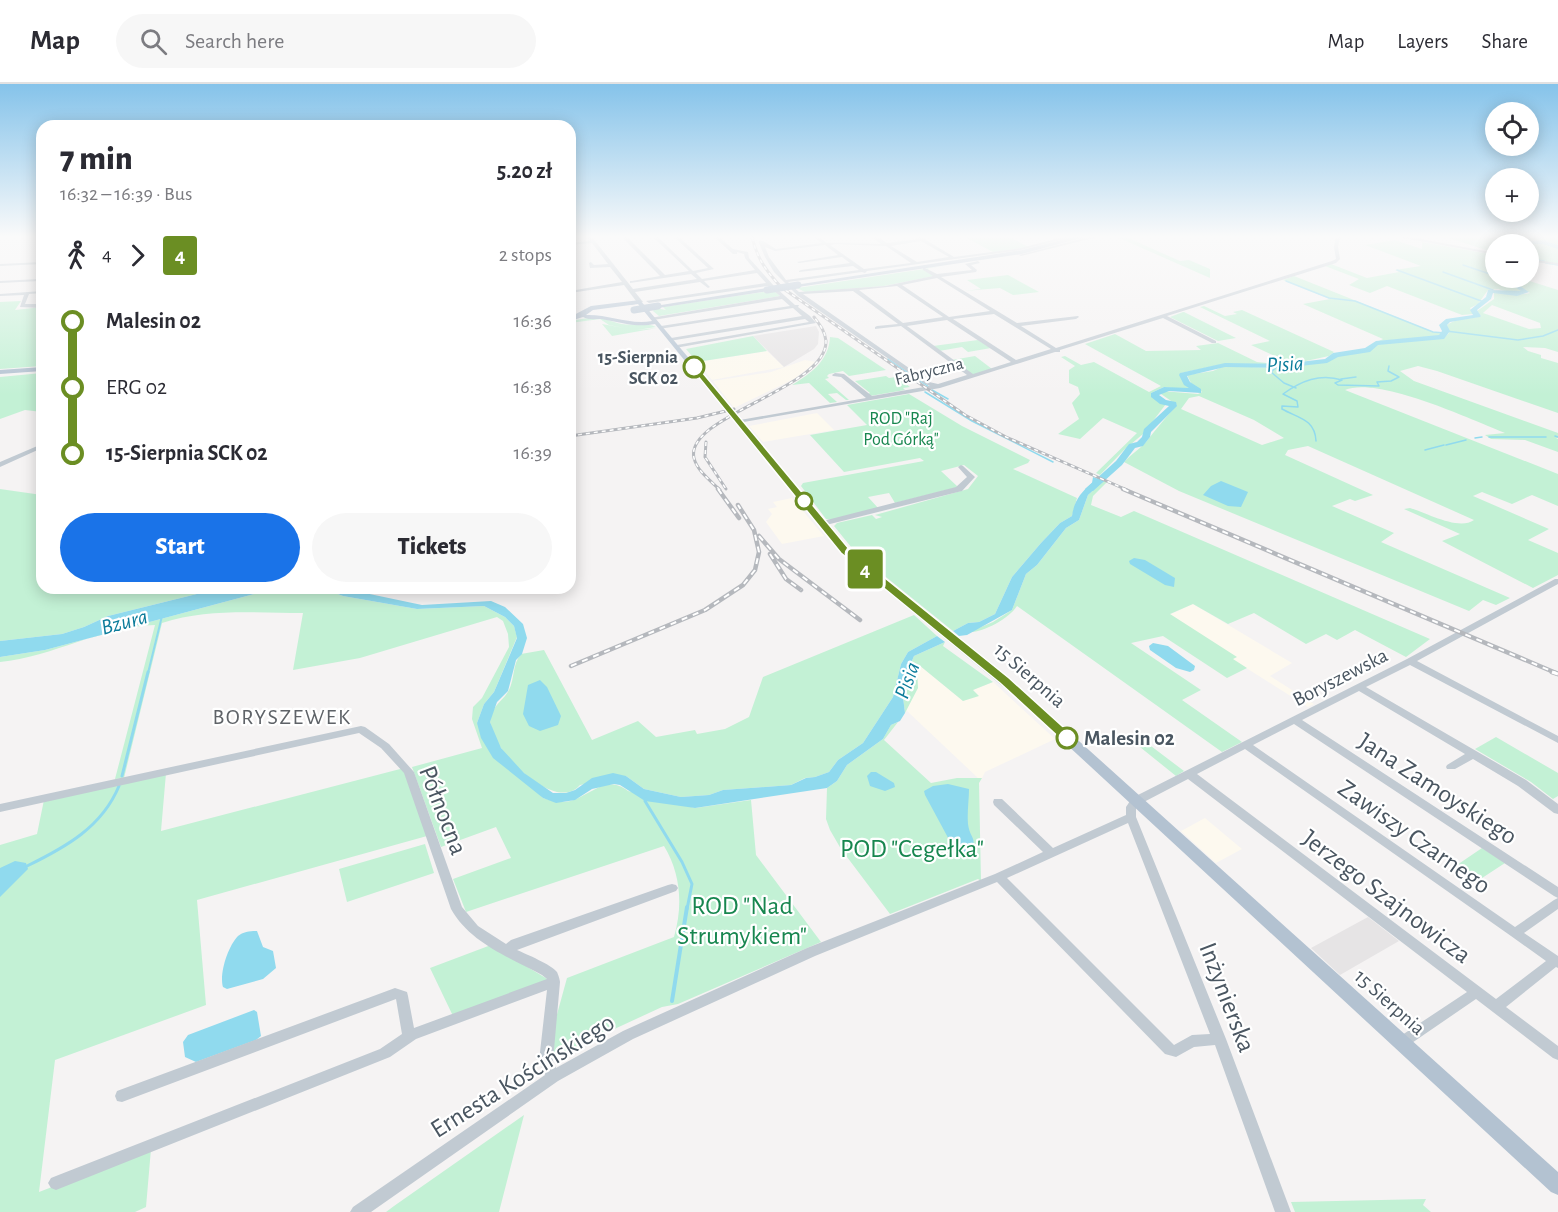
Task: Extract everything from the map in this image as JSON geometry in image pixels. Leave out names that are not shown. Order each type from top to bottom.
[{"type":"main road","points":[[635,303],[634,310],[753,290]]},
{"type":"main road","points":[[576,317],[635,303]]},
{"type":"main road","points":[[586,314],[604,314],[635,303]]},
{"type":"main road","points":[[613,319],[615,315],[635,303]]},
{"type":"main road","name":"15 Sierpnia","points":[[635,303],[674,343],[850,556],[1004,680],[1133,809],[1401,1043],[1558,1185]]},
{"type":"main road","points":[[586,314],[603,316],[621,323],[654,323]]},
{"type":"main road","points":[[0,372],[36,369]]},
{"type":"street","points":[[30,290],[22,306],[36,306]]},
{"type":"street","points":[[632,291],[641,290]]},
{"type":"street","points":[[635,303],[746,290]]},
{"type":"street","points":[[674,343],[813,322],[796,306],[772,290]]},
{"type":"street","points":[[795,290],[927,383],[940,387]]},
{"type":"street","points":[[800,294],[847,290]]},
{"type":"street","points":[[855,290],[972,376]]},
{"type":"street","points":[[905,290],[1016,363]]},
{"type":"street","points":[[959,290],[1058,351]]},
{"type":"street","name":"Fabryczna","points":[[740,422],[940,387],[1249,290]]},
{"type":"street","name":"15 Sierpnia","points":[[632,291],[635,303]]},
{"type":"street","points":[[0,296],[36,292]]},
{"type":"street","points":[[654,323],[784,297]]},
{"type":"street","points":[[654,323],[796,306]]},
{"type":"street","points":[[877,328],[995,312]]},
{"type":"street","points":[[674,343],[808,317]]},
{"type":"street","points":[[1017,325],[1076,317]]},
{"type":"street","points":[[1165,317],[1214,342]]},
{"type":"street","points":[[836,375],[842,375],[871,399]]},
{"type":"street","points":[[0,465],[36,449]]},
{"type":"street","points":[[822,524],[960,489],[971,477],[961,467]]},
{"type":"street","name":"Boryszewska","points":[[1133,809],[1189,774],[1410,661],[1558,581]]},
{"type":"street","points":[[1410,661],[1558,740]]},
{"type":"street","points":[[1359,687],[1556,805]]},
{"type":"street","name":"Jana Zamoyskiego","points":[[1294,720],[1558,893]]},
{"type":"street","name":"Północna","points":[[0,808],[361,729],[385,746],[409,772],[457,909],[463,920],[552,975],[554,982]]},
{"type":"street","name":"Zawiszy Czarnego","points":[[1246,745],[1557,962]]},
{"type":"street","points":[[1451,768],[1473,754]]},
{"type":"street","name":"Jerzego Szajnowicza","points":[[1189,774],[1558,1054]]},
{"type":"street","points":[[998,802],[1052,854]]},
{"type":"street","name":"Ernesta Kościńskiego","points":[[358,1212],[553,1077],[628,1035],[811,952],[1052,854],[1133,809]]},
{"type":"street","name":"Inżynierska","points":[[1133,809],[1283,1212]]},
{"type":"street","points":[[999,877],[1170,1050],[1176,1051],[1192,1041],[1219,1039]]},
{"type":"street","points":[[508,949],[515,944],[672,888]]},
{"type":"street","points":[[1515,933],[1558,903]]},
{"type":"street","points":[[1496,1007],[1557,962]]},
{"type":"street","points":[[56,1183],[385,1053],[411,1035],[554,982],[546,1061],[553,1077]]},
{"type":"street","points":[[1401,1043],[1477,992]]},
{"type":"street","points":[[122,1096],[395,993],[402,996],[407,1030],[411,1035]]},
{"type":"shaded area","points":[[816,326],[819,332],[818,344],[814,349],[784,367],[753,336]]},
{"type":"shaded area","points":[[767,351],[784,367],[712,380],[697,362]]},
{"type":"shaded area","points":[[805,360],[816,362],[794,379],[734,408],[713,381],[771,372]]},
{"type":"shaded area","points":[[817,413],[834,430],[763,442],[749,426]]},
{"type":"shaded area","points":[[792,498],[824,536],[782,544],[766,522],[772,514],[768,509],[777,507],[773,502]]},
{"type":"shaded area","points":[[1193,604],[1292,663],[1270,676],[1314,704],[1308,707],[1232,659],[1236,657],[1169,615]]},
{"type":"shaded area","points":[[919,665],[963,701],[978,695],[973,690],[993,682],[1055,739],[985,772],[982,778],[978,778],[906,710],[911,701]]},
{"type":"shaded area","points":[[1205,818],[1242,849],[1216,863],[1181,831]]},
{"type":"shaded area","points":[[1368,917],[1399,941],[1340,975],[1311,948]]},
{"type":"green space","points":[[773,290],[780,296],[659,316],[653,311],[655,308],[666,310],[663,307],[763,292],[770,293]]},
{"type":"green space","points":[[800,290],[836,290],[805,292]]},
{"type":"green space","points":[[1003,290],[1035,290],[1039,292],[1013,295]]},
{"type":"green space","points":[[1307,290],[1328,290],[1434,332],[1442,332],[1440,336],[1379,341],[1383,339],[1303,304],[1330,299]]},
{"type":"green space","points":[[1361,290],[1378,290],[1370,293]]},
{"type":"green space","points":[[1396,290],[1492,290],[1488,290],[1478,304],[1470,308],[1473,314],[1462,315]]},
{"type":"green space","points":[[1500,290],[1522,290],[1515,294]]},
{"type":"green space","points":[[1525,290],[1558,290],[1558,352],[1545,348],[1523,347],[1541,355],[1541,358],[1558,363],[1558,413],[1437,371],[1418,366],[1400,371],[1414,381],[1558,433],[1558,438],[1556,438],[1558,439],[1558,452],[1525,440],[1491,439],[1485,435],[1505,433],[1401,394],[1360,387],[1345,390],[1558,474],[1558,506],[1532,495],[1512,504],[1482,492],[1473,496],[1549,529],[1528,540],[1558,553],[1558,575],[1533,588],[1442,541],[1460,534],[1404,509],[1410,508],[1452,522],[1468,523],[1474,520],[1308,446],[1288,450],[1285,455],[1373,495],[1355,501],[1350,499],[1332,506],[1394,533],[1381,542],[1510,598],[1496,605],[1483,600],[1469,611],[1179,491],[1124,462],[1146,442],[1177,405],[1161,394],[1162,391],[1198,394],[1202,392],[1191,383],[1187,375],[1213,371],[1224,366],[1283,368],[1326,362],[1339,355],[1369,351],[1376,344],[1445,337],[1449,333],[1447,325],[1451,322],[1481,316],[1477,311],[1494,299],[1494,292],[1520,294],[1530,293]],"holes":[[[1492,305],[1540,323],[1541,328],[1529,329],[1483,313]],[[1199,396],[1254,420],[1284,438],[1262,445],[1181,409],[1189,398]]]},
{"type":"green space","points":[[21,301],[15,310],[36,308],[36,366],[0,369],[0,302]]},
{"type":"green space","points":[[1204,306],[1225,316],[1237,314],[1233,312],[1242,310],[1334,352],[1329,356],[1292,364],[1251,345],[1270,341],[1200,307]]},
{"type":"green space","points":[[1183,312],[1236,338],[1218,341],[1170,317]]},
{"type":"green space","points":[[594,317],[622,324],[656,327],[637,330],[657,328],[612,336],[602,324],[624,328],[609,325],[600,319],[576,322],[576,320]]},
{"type":"green space","points":[[1115,334],[1146,351],[1201,350],[1196,346],[1218,343],[1257,362],[1277,365],[1223,364],[1181,373],[1184,382],[1194,389],[1164,387],[1151,393],[1152,397],[1166,404],[1143,434],[1100,475],[1096,473],[1137,433],[1103,418],[1080,439],[1058,434],[1079,419],[1072,403],[1080,394],[1078,387],[1069,383],[1069,370],[1075,366],[1061,357],[1065,356],[1081,365],[1094,362],[1149,392],[1161,386],[1085,344]]},
{"type":"green space","points":[[753,336],[767,351],[697,362],[686,349]]},
{"type":"green space","points":[[830,337],[838,338],[886,370],[849,376],[843,371],[829,374],[827,376],[829,378],[825,379],[849,400],[837,393],[828,394],[837,402],[830,403],[809,383],[792,385],[812,371],[822,360],[829,346]]},
{"type":"green space","points":[[978,340],[991,348],[968,352],[962,347],[939,351],[933,346]]},
{"type":"green space","points":[[975,356],[992,369],[973,375],[952,360]]},
{"type":"green space","points":[[36,374],[36,411],[25,410],[0,419],[0,377]]},
{"type":"green space","points":[[886,376],[896,377],[910,387],[903,388],[905,390],[870,396],[868,394],[870,393],[855,381]]},
{"type":"green space","name":"ROD \"Raj Pod Górką\"","points":[[909,394],[962,426],[1030,460],[1013,469],[1077,498],[1072,516],[1060,523],[1012,577],[995,614],[953,631],[856,553],[834,526],[837,523],[872,515],[876,519],[882,517],[875,515],[968,489],[978,476],[964,465],[941,471],[958,487],[895,503],[889,493],[868,497],[879,509],[832,520],[826,519],[801,486],[803,483],[924,461],[920,458],[844,472],[810,435],[867,425],[847,405]]},
{"type":"green space","points":[[1104,481],[1107,482],[1093,496],[1091,505],[1121,517],[1134,511],[1430,639],[1406,657],[1355,630],[1337,640],[1326,634],[1306,644],[1254,613],[1228,624],[1193,604],[1170,614],[1237,657],[1233,659],[1247,668],[1227,678],[1163,636],[1131,643],[1201,690],[1182,700],[1242,742],[1222,752],[1017,606],[1008,616],[995,624],[969,632],[993,622],[1012,610],[1026,574],[1037,565],[1066,528],[1079,520],[1088,495]]},
{"type":"green space","points":[[0,489],[36,494],[36,594],[197,594],[108,616],[62,634],[0,641]]},
{"type":"green space","name":"ROD \"Nad Strumykiem\"","points":[[255,594],[338,594],[417,609],[484,606],[505,617],[514,626],[517,637],[494,692],[484,704],[477,723],[543,798],[568,802],[602,786],[614,785],[628,791],[695,808],[751,800],[756,855],[821,942],[678,1004],[662,1007],[556,1056],[552,1053],[556,1018],[567,978],[674,937],[679,914],[679,890],[674,868],[664,846],[466,912],[453,879],[511,858],[496,827],[441,847],[412,767],[482,748],[472,719],[473,707],[482,698],[509,647],[508,634],[503,621],[497,617],[360,658],[293,670],[303,613],[214,613],[162,623],[124,778],[115,779],[155,625],[124,629]]},
{"type":"green space","points":[[914,615],[937,636],[908,652],[901,664],[893,697],[863,743],[838,760],[829,772],[805,778],[791,785],[723,790],[709,795],[681,797],[644,789],[626,776],[580,785],[571,791],[560,792],[537,783],[515,765],[499,745],[490,722],[495,707],[509,690],[516,663],[521,654],[544,650],[592,740],[638,721],[656,737],[695,730],[697,734],[725,729],[749,717],[763,677]]},
{"type":"green space","points":[[90,638],[39,654],[0,662],[0,657],[45,650]]},
{"type":"green space","points":[[945,642],[943,646],[993,682],[973,690],[979,696],[963,701],[919,665],[917,667],[918,688],[905,713],[903,697],[914,656]]},
{"type":"green space","name":"POD \"Cegełka\"","points":[[898,722],[884,740],[931,783],[957,778],[982,778],[979,783],[981,881],[978,879],[890,914],[841,849],[830,830],[826,819],[827,788],[837,781],[847,765],[883,739],[891,725]]},
{"type":"green space","points":[[1496,737],[1558,773],[1558,796],[1553,799],[1531,782],[1475,749]]},
{"type":"green space","points":[[1143,740],[1184,771],[1176,776],[1135,743]]},
{"type":"green space","points":[[404,768],[427,836],[197,900],[206,1005],[55,1060],[39,1192],[151,1149],[146,1207],[135,1212],[0,1212],[0,845],[37,834],[44,800],[166,773],[161,831]]},
{"type":"green space","points":[[425,844],[434,873],[347,902],[339,869]]},
{"type":"green space","points":[[1482,848],[1505,863],[1479,880],[1457,865]]},
{"type":"green space","points":[[491,945],[549,980],[453,1016],[430,968]]},
{"type":"green space","points":[[524,1115],[499,1212],[386,1212],[394,1206]]},
{"type":"green space","points":[[1426,1199],[1423,1205],[1431,1212],[1295,1212],[1291,1202]]},
{"type":"water","points":[[1093,477],[1104,481],[1088,495],[1079,520],[1066,528],[1037,565],[1026,574],[1012,610],[967,635],[959,636],[953,631],[995,614],[1012,577],[1060,523],[1072,516],[1076,501],[1092,483]]},
{"type":"water","points":[[1221,481],[1248,492],[1241,507],[1228,506],[1203,495],[1211,486]]},
{"type":"water","points":[[1134,558],[1145,560],[1175,578],[1174,587],[1165,585],[1130,564],[1129,561]]},
{"type":"water","name":"Bzura","points":[[197,594],[255,594],[45,650],[0,657],[0,641],[62,634],[108,616]]},
{"type":"water","points":[[338,594],[370,594],[422,605],[491,601],[505,607],[523,624],[527,638],[522,654],[516,660],[508,691],[497,702],[490,722],[501,748],[524,773],[553,793],[575,790],[592,778],[613,773],[626,776],[644,789],[681,797],[709,795],[723,790],[791,785],[829,772],[838,760],[863,743],[893,697],[901,664],[908,652],[937,636],[945,642],[914,656],[909,668],[910,678],[903,697],[905,713],[900,721],[891,725],[883,739],[847,765],[837,781],[827,788],[695,808],[645,801],[620,785],[614,784],[592,789],[575,800],[556,803],[543,798],[493,758],[481,738],[477,723],[484,704],[494,692],[517,638],[514,626],[505,617],[484,606],[417,609]]},
{"type":"water","points":[[1153,643],[1168,646],[1195,666],[1194,670],[1190,672],[1176,668],[1150,650],[1149,646]]},
{"type":"water","points":[[540,680],[547,687],[561,716],[558,725],[540,731],[529,726],[523,714],[528,685]]},
{"type":"water","points":[[871,772],[876,772],[894,783],[895,787],[885,791],[870,786],[867,776]]},
{"type":"water","points":[[948,784],[969,789],[968,824],[974,842],[969,855],[958,853],[953,847],[925,795],[924,791],[933,786]]},
{"type":"water","points":[[15,861],[26,863],[28,869],[0,897],[0,868]]},
{"type":"water","points":[[257,931],[263,947],[273,951],[276,968],[263,979],[227,989],[223,987],[223,968],[234,941],[242,934]]},
{"type":"water","points":[[254,1010],[257,1012],[261,1036],[256,1040],[196,1062],[185,1057],[183,1042],[188,1035]]},
{"type":"waterway","points":[[1308,290],[1329,298],[1355,301],[1433,332],[1445,333]]},
{"type":"waterway","points":[[1450,290],[1484,302]]},
{"type":"waterway","name":"Pisia","points":[[1090,489],[1119,463],[1132,446],[1140,444],[1146,437],[1147,431],[1173,406],[1154,395],[1158,391],[1164,389],[1198,391],[1187,383],[1183,375],[1185,374],[1225,365],[1282,366],[1327,361],[1336,355],[1367,350],[1376,343],[1441,337],[1446,331],[1443,325],[1448,320],[1478,316],[1473,310],[1489,298],[1490,291],[1517,294],[1526,292],[1522,290]]},
{"type":"waterway","points":[[1446,331],[1518,340],[1543,336],[1558,330]]},
{"type":"waterway","points":[[888,359],[929,387]]},
{"type":"waterway","points":[[1278,366],[1271,372],[1284,383],[1294,387]]},
{"type":"waterway","points":[[1294,387],[1311,379],[1326,377],[1342,380],[1335,383],[1338,385],[1379,386],[1377,382],[1391,381],[1399,377],[1388,371],[1389,366]]},
{"type":"waterway","points":[[1341,379],[1356,377]]},
{"type":"waterway","points":[[1294,387],[1283,394],[1297,401],[1298,407],[1282,406],[1282,409],[1309,424],[1313,428],[1316,441]]},
{"type":"waterway","points":[[932,390],[948,399]]},
{"type":"waterway","points":[[925,392],[972,421],[1053,462]]},
{"type":"waterway","points":[[1475,438],[1482,437]]},
{"type":"waterway","points":[[1489,437],[1546,437]]},
{"type":"waterway","points":[[1446,445],[1466,440]]},
{"type":"waterway","points":[[1425,450],[1444,445]]},
{"type":"waterway","name":"Bzura","points":[[148,673],[162,616]]},
{"type":"waterway","points":[[122,776],[148,672]]},
{"type":"waterway","points":[[27,866],[69,843],[93,824],[112,800],[119,786]]},
{"type":"waterway","points":[[646,799],[645,801],[682,862],[692,884],[687,909]]},
{"type":"waterway","points":[[672,1001],[687,907]]},
{"type":"railway","points":[[785,290],[965,415],[1006,437],[1127,490]]},
{"type":"railway","points":[[720,490],[705,476],[696,463],[694,458],[697,443],[711,429],[732,415],[804,374],[820,358],[826,341],[814,317]]},
{"type":"railway","points":[[576,435],[697,418],[734,409]]},
{"type":"railway","points":[[706,442],[705,457],[726,489]]},
{"type":"railway","points":[[718,489],[739,518]]},
{"type":"railway","points":[[1123,489],[1556,673]]},
{"type":"railway","points":[[571,666],[705,610],[743,585],[755,570],[759,552],[754,530],[738,505]]},
{"type":"railway","points":[[759,536],[779,559],[860,620]]},
{"type":"railway","points":[[770,554],[786,579],[801,590]]},
{"type":"railway","points":[[1552,672],[1558,674]]},
{"type":"bus line","name":"4","points":[[694,367],[845,551],[1004,680],[1067,738]]},
{"type":"place","name":"15-Sierpnia SCK 02","points":[[694,367]]},
{"type":"place","name":"Malesin 02","points":[[1067,738]]},
{"type":"district","name":"BORYSZEWEK","points":[[282,716]]}]
